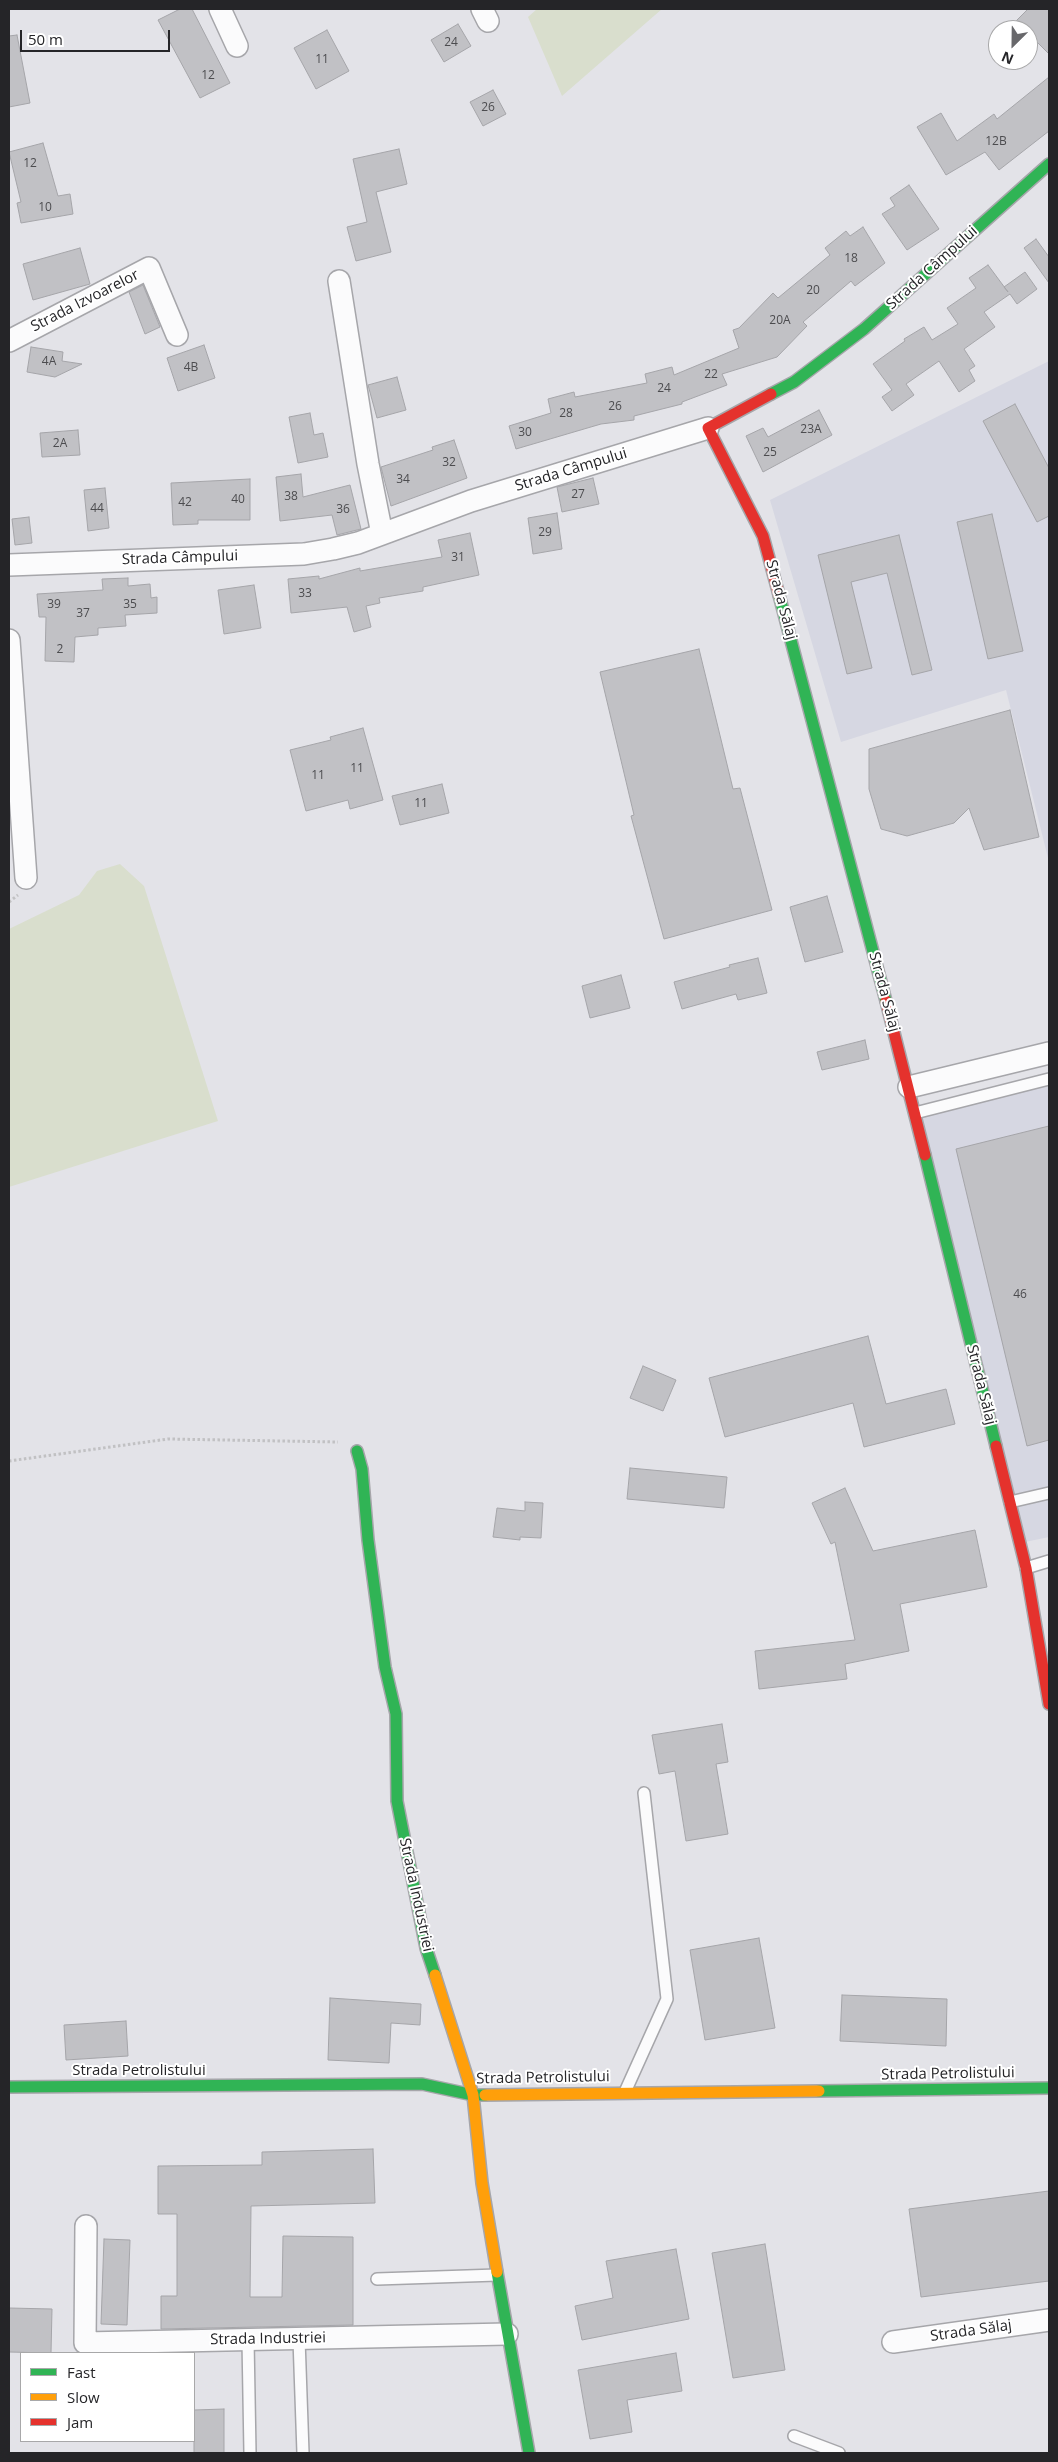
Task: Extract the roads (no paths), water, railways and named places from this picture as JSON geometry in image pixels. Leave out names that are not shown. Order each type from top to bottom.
[{"type":"street","points":[[220,9],[237,46]]},
{"type":"street","name":"Strada Câmpului","points":[[9,565],[304,554],[358,544],[471,501],[708,428],[794,382],[864,329],[1049,164]]},
{"type":"street","name":"Strada Izvoarelor","points":[[9,341],[150,268],[177,335]]},
{"type":"street","points":[[340,281],[366,454],[382,534]]},
{"type":"street","name":"Strada Sălaj","points":[[708,428],[763,536],[768,551],[909,1087],[1026,1568],[1049,1704]]},
{"type":"street","points":[[9,640],[26,878]]},
{"type":"street","points":[[909,1087],[1049,1053]]},
{"type":"street","name":"Strada Industriei","points":[[357,1451],[362,1469],[368,1540],[382,1649],[396,1714],[397,1801],[406,1854],[426,1948],[473,2095],[482,2183],[529,2453]]},
{"type":"street","name":"Strada Petrolistului","points":[[9,2087],[422,2084],[473,2095],[1049,2088]]},
{"type":"street","name":"Strada Industriei","points":[[86,2226],[85,2343],[507,2334]]},
{"type":"street","name":"Strada Sălaj","points":[[893,2342],[1049,2320]]},
{"type":"lane","points":[[915,1113],[1049,1079]]},
{"type":"lane","points":[[1010,1502],[1049,1493]]},
{"type":"lane","points":[[1026,1568],[1049,1562]]},
{"type":"lane","points":[[625,2092],[667,1999],[644,1793]]},
{"type":"lane","points":[[378,2279],[497,2275]]},
{"type":"lane","points":[[299,2339],[303,2453]]},
{"type":"lane","points":[[248,2340],[250,2453]]},
{"type":"lane","points":[[794,2436],[839,2453]]}]
